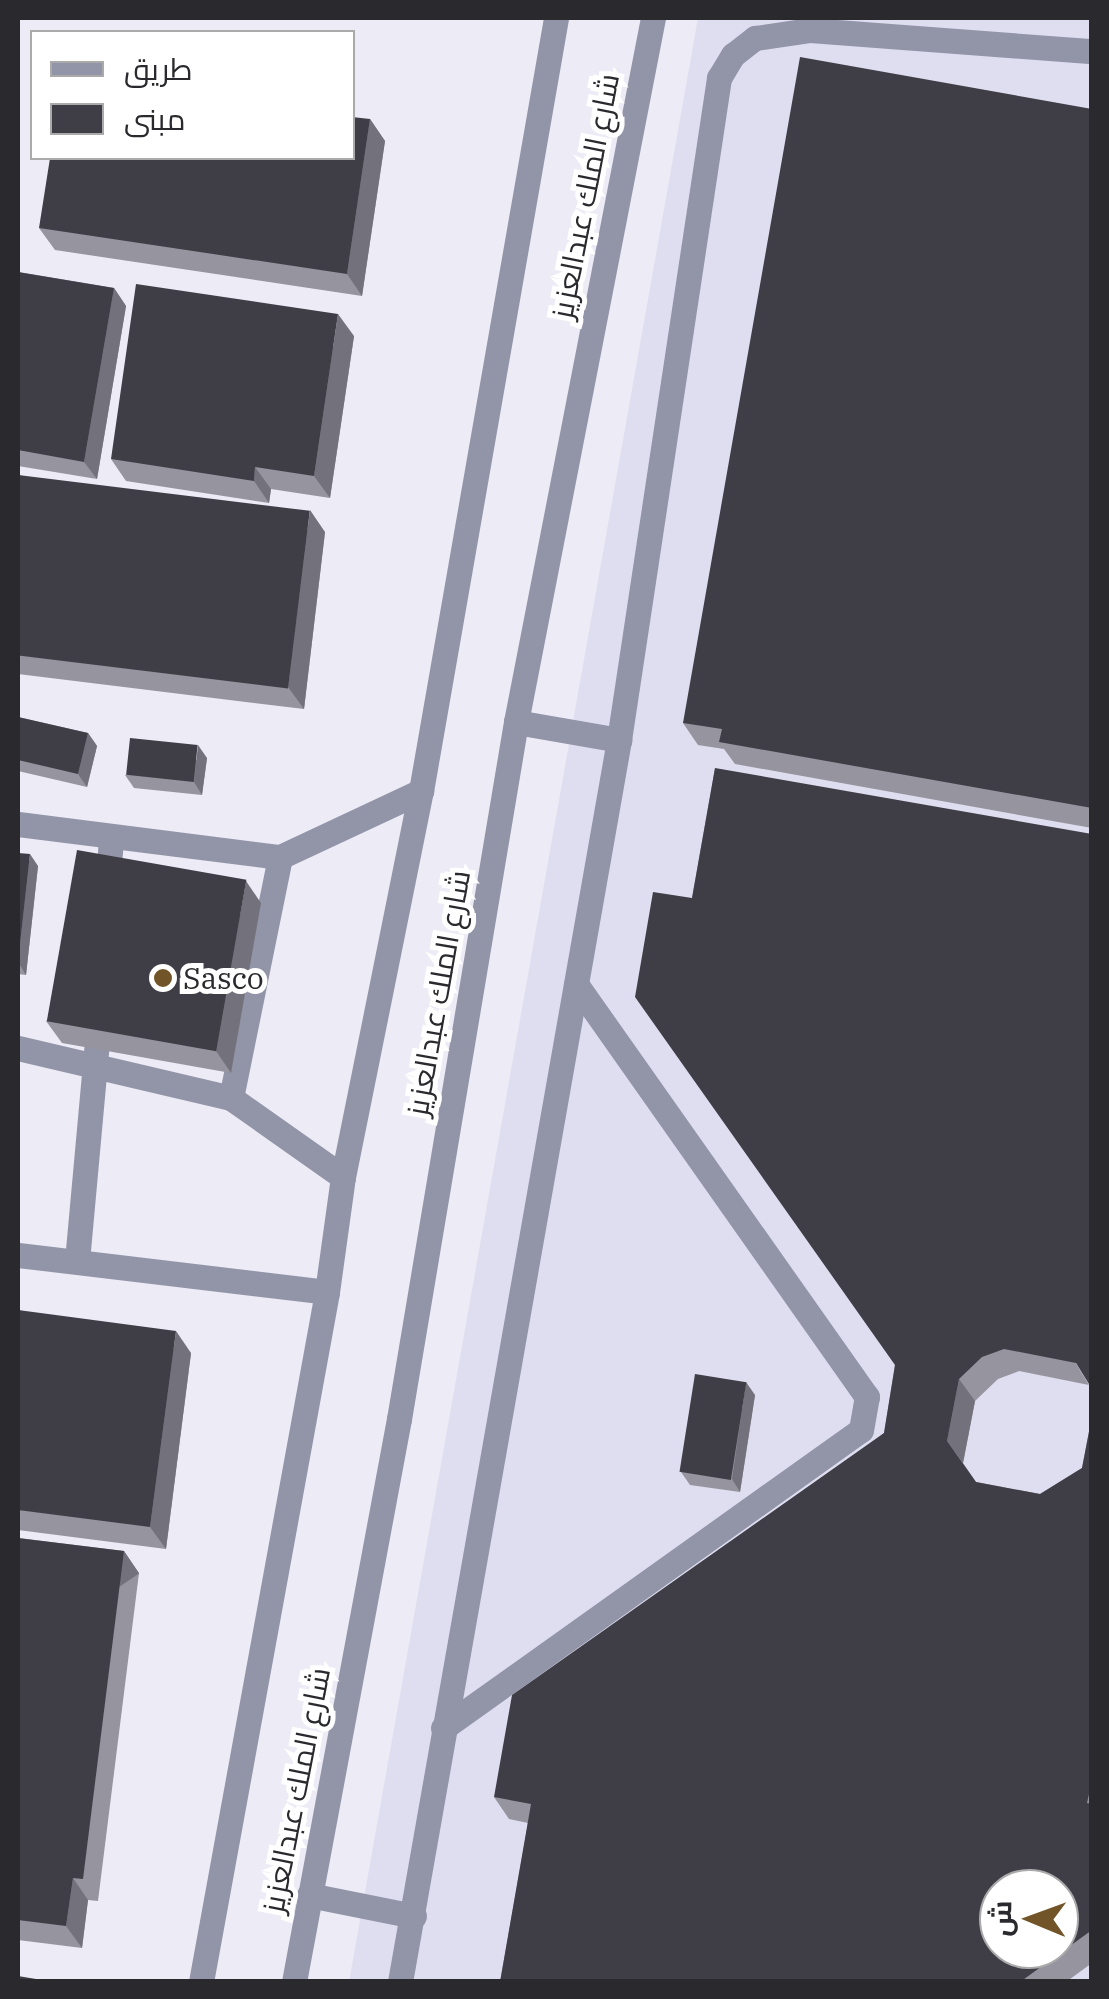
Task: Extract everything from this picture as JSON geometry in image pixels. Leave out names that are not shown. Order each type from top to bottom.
[{"type":"street","name":"شارع الملك عبدالعزيز","points":[[201,1982],[327,1292],[343,1176],[421,791],[556,18]]},
{"type":"street","name":"شارع الملك عبدالعزيز","points":[[294,1982],[399,1419],[516,722],[653,18]]},
{"type":"street","points":[[400,1982],[619,740],[719,78],[733,55],[755,38],[810,30],[936,29],[1092,51]]},
{"type":"street","points":[[516,722],[619,740]]},
{"type":"street","points":[[18,824],[110,839],[280,857],[421,791]]},
{"type":"street","points":[[106,915],[110,839]]},
{"type":"street","points":[[230,1098],[280,857]]},
{"type":"street","points":[[443,1728],[861,1430],[867,1396],[576,984]]},
{"type":"street","points":[[77,1261],[101,991]]},
{"type":"street","points":[[18,1048],[230,1098],[343,1176]]},
{"type":"street","points":[[18,1255],[327,1292]]},
{"type":"street","points":[[309,1896],[414,1916]]},
{"type":"shaded area","points":[[698,18],[1091,18],[1091,1981],[349,1982]]},
{"type":"building","points":[[800,57],[1092,109],[1092,808],[719,742],[722,729],[683,723]]},
{"type":"building","points":[[355,117],[370,119],[347,274],[39,228],[50,160],[355,160]]},
{"type":"building","points":[[18,272],[114,288],[84,462],[18,450]]},
{"type":"building","points":[[136,284],[338,314],[314,476],[255,467],[254,481],[111,459]]},
{"type":"building","points":[[18,475],[310,511],[288,688],[18,655]]},
{"type":"building","points":[[18,717],[88,733],[78,774],[18,760]]},
{"type":"building","points":[[130,738],[198,745],[194,782],[126,775]]},
{"type":"building","points":[[715,768],[1092,834],[1092,1389],[1076,1363],[1004,1349],[982,1357],[959,1379],[947,1441],[976,1482],[1040,1494],[1082,1468],[1092,1416],[1092,1781],[1087,1803],[1092,1804],[1092,1930],[1079,1939],[1079,1869],[979,1869],[979,1969],[1038,1969],[1020,1982],[500,1982],[531,1804],[494,1797],[512,1695],[884,1433],[895,1365],[635,997],[653,892],[692,898]]},
{"type":"building","points":[[77,850],[246,880],[216,1051],[47,1021]]},
{"type":"building","points":[[18,853],[30,854],[18,962]]},
{"type":"building","points":[[18,1310],[176,1331],[150,1527],[18,1510]]},
{"type":"building","points":[[695,1374],[746,1382],[731,1480],[680,1472]]},
{"type":"building","points":[[18,1538],[124,1551],[83,1879],[73,1878],[66,1926],[18,1920]]},
{"type":"building","points":[[18,1976],[54,1982],[18,1982]]},
{"type":"place","name":"Sasco","points":[[163,978]]}]
